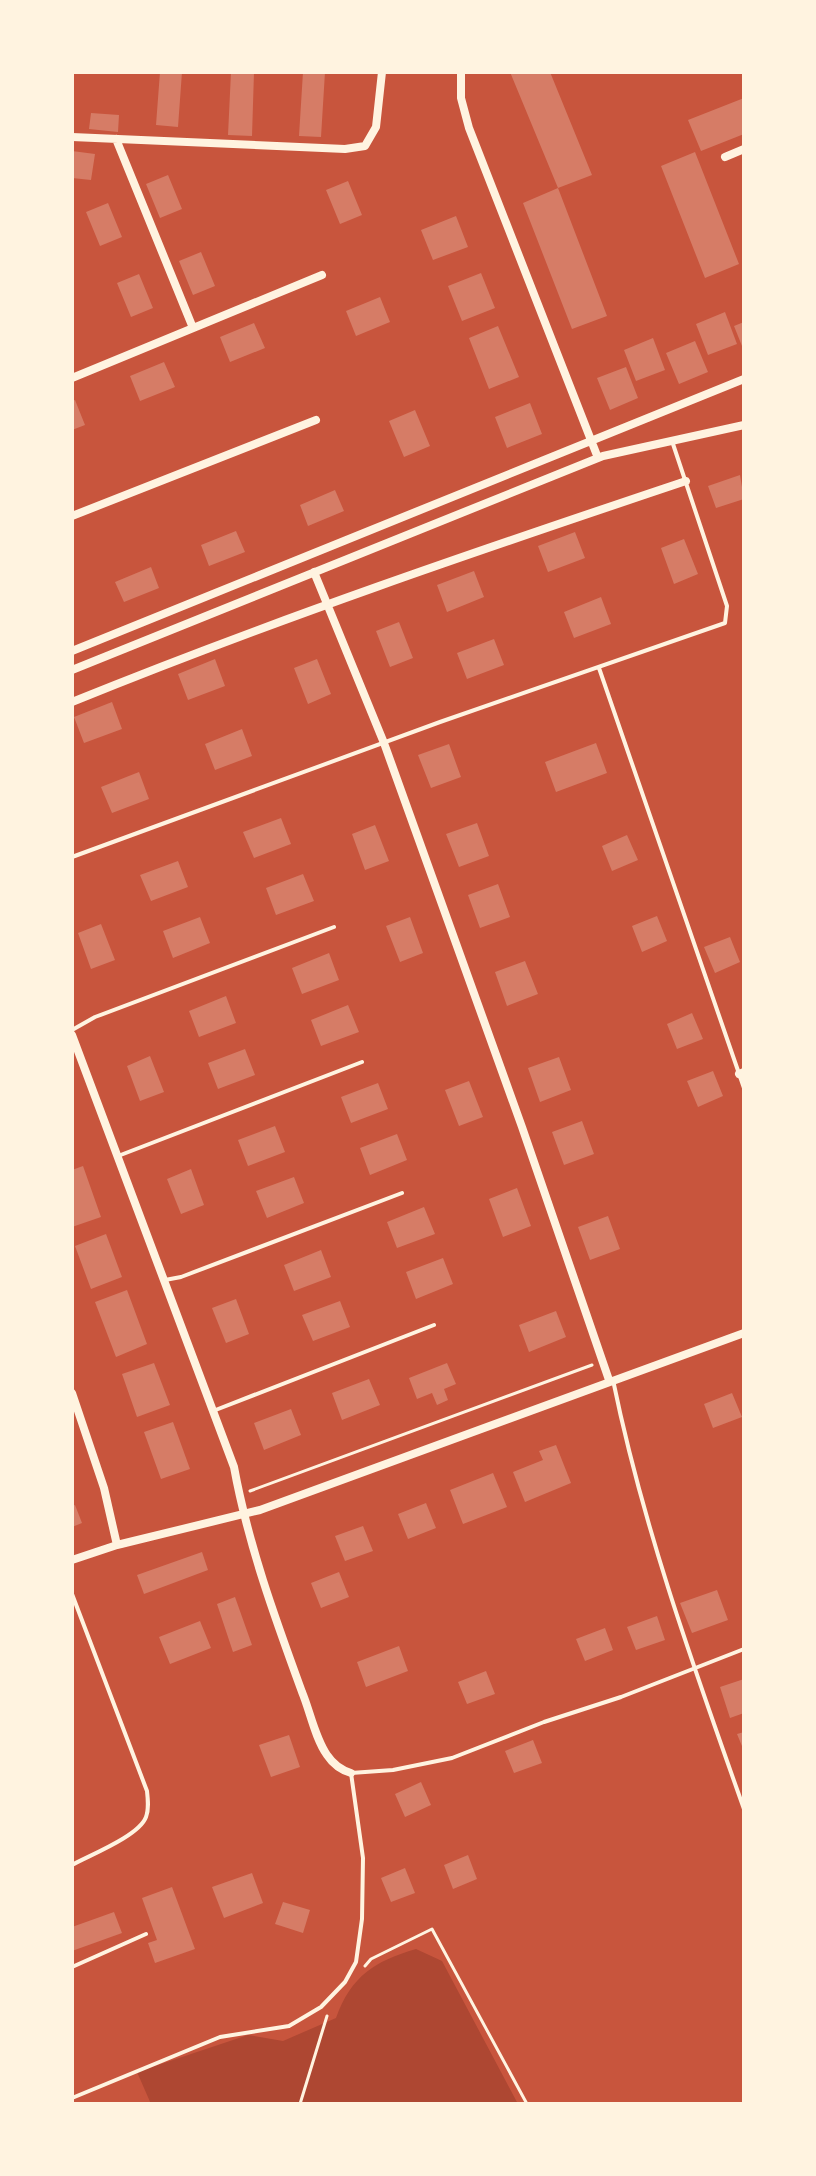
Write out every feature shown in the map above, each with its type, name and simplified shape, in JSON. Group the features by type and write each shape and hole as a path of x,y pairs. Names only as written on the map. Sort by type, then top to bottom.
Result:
{"street":[{"path":"72,137 345,149 365,146 376,127 382,72"},
{"path":"461,72 461,98 469,128 598,458"},
{"path":"116,139 193,328"},
{"path":"725,157 744,149"},
{"path":"72,378 322,275"},
{"path":"72,651 744,379"},
{"path":"72,516 316,420"},
{"path":"72,670 598,458 744,425"},
{"path":"72,702 215,644 412,573 686,481"},
{"path":"314,572 384,743 611,1380"},
{"path":"72,1033 234,1467 242,1514 279,1628 326,1754 341,1770 351,1773"},
{"path":"72,1560 117,1545 260,1510 744,1333"},
{"path":"72,1393 104,1488 117,1545"}],"lane":[{"path":"72,857 725,623 727,606 672,441"},
{"path":"599,668 742,1073 744,1088"},
{"path":"72,1033 95,1017 334,927"},
{"path":"118,1156 362,1062"},
{"path":"165,1280 181,1277 402,1193"},
{"path":"213,1411 434,1325"},
{"path":"611,1380 660,1565 744,1809"},
{"path":"72,1594 147,1791 148,1804 142,1824 134,1832 72,1865"},
{"path":"72,2098 220,2037 289,2026 321,2007 341,1987 356,1962 362,1919 363,1858 351,1773 393,1770 452,1758 744,1649"},
{"path":"72,1967 146,1934"}],"path":[{"path":"238,1494 262,1488 603,1360"},
{"path":"363,1968 371,1959 432,1929 527,2104"},
{"path":"300,2104 329,2011"}],"shaded area":[{"path":"416,1949 442,1961 518,2104 151,2104 137,2072 248,2035 283,2041 336,2018 349,1991 366,1972 388,1959"}],"building":[{"path":"160,72 182,72 178,127 156,125"},
{"path":"231,72 254,72 252,136 228,135"},
{"path":"303,72 325,72 321,137 299,136"},
{"path":"510,72 550,72 592,175 558,188"},
{"path":"744,98 744,134 701,151 688,120"},
{"path":"91,113 119,115 118,132 89,129"},
{"path":"72,151 95,154 91,180 72,178"},
{"path":"695,152 739,264 705,278 661,166"},
{"path":"168,175 182,209 160,218 146,184"},
{"path":"348,181 362,215 340,224 326,190"},
{"path":"558,188 607,316 572,329 523,203"},
{"path":"108,203 122,237 100,246 86,212"},
{"path":"456,216 468,247 433,260 421,230"},
{"path":"201,252 215,286 193,295 179,261"},
{"path":"481,273 495,308 462,321 448,286"},
{"path":"139,274 153,308 131,317 117,283"},
{"path":"380,297 390,322 356,336 346,311"},
{"path":"725,312 737,344 708,355 696,324"},
{"path":"744,322 744,351 734,326"},
{"path":"254,323 265,348 230,362 220,337"},
{"path":"498,326 519,377 489,389 469,338"},
{"path":"653,338 665,370 636,381 624,350"},
{"path":"695,341 708,372 679,384 666,353"},
{"path":"164,362 175,387 140,401 130,376"},
{"path":"626,367 638,398 610,410 597,378"},
{"path":"75,400 85,425 72,430 72,401"},
{"path":"530,403 542,434 507,448 495,417"},
{"path":"415,410 430,446 404,457 389,421"},
{"path":"740,475 744,499 716,508 708,486"},
{"path":"335,490 344,511 308,526 300,505"},
{"path":"236,531 245,552 209,566 201,545"},
{"path":"575,532 585,558 548,572 538,546"},
{"path":"684,539 698,574 674,584 661,548"},
{"path":"151,567 159,588 124,602 115,582"},
{"path":"474,571 484,597 447,612 437,585"},
{"path":"601,597 611,624 574,638 564,612"},
{"path":"399,622 413,658 390,667 376,631"},
{"path":"494,639 504,665 467,679 457,653"},
{"path":"215,659 225,686 188,700 178,674"},
{"path":"317,659 331,694 308,704 294,668"},
{"path":"112,702 122,729 84,743 74,717"},
{"path":"242,729 252,756 215,770 205,744"},
{"path":"596,743 607,773 556,792 545,762"},
{"path":"449,744 461,777 431,788 418,755"},
{"path":"139,772 149,799 112,813 101,787"},
{"path":"281,818 291,844 254,858 243,832"},
{"path":"477,823 489,856 459,867 446,834"},
{"path":"375,825 389,861 365,870 352,834"},
{"path":"627,835 638,860 612,871 602,846"},
{"path":"178,861 188,887 151,901 140,875"},
{"path":"303,874 314,901 276,915 266,888"},
{"path":"498,884 510,917 480,928 468,895"},
{"path":"657,916 667,941 642,952 632,926"},
{"path":"200,917 210,943 173,958 163,931"},
{"path":"410,917 423,953 400,962 386,926"},
{"path":"101,924 115,960 91,969 78,933"},
{"path":"730,937 740,962 715,973 704,947"},
{"path":"329,953 339,980 302,994 292,968"},
{"path":"525,961 538,994 507,1006 495,972"},
{"path":"226,996 236,1023 199,1037 189,1011"},
{"path":"348,1005 359,1032 321,1046 311,1020"},
{"path":"692,1013 703,1039 677,1049 667,1024"},
{"path":"245,1049 255,1075 218,1089 208,1063"},
{"path":"150,1056 164,1092 140,1101 127,1066"},
{"path":"559,1057 571,1090 540,1102 528,1068"},
{"path":"713,1071 723,1096 698,1107 687,1081"},
{"path":"469,1081 483,1117 459,1126 445,1090"},
{"path":"378,1083 388,1109 351,1123 341,1097"},
{"path":"582,1121 594,1154 564,1165 552,1132"},
{"path":"275,1126 285,1152 248,1166 238,1140"},
{"path":"397,1134 407,1160 370,1175 360,1148"},
{"path":"83,1166 101,1217 72,1227 72,1170"},
{"path":"191,1169 204,1205 181,1214 167,1179"},
{"path":"294,1177 304,1203 267,1218 256,1191"},
{"path":"517,1188 531,1226 503,1237 489,1199"},
{"path":"424,1207 435,1234 397,1248 387,1222"},
{"path":"608,1216 620,1249 590,1260 578,1227"},
{"path":"106,1234 122,1277 91,1289 75,1246"},
{"path":"321,1250 331,1277 294,1291 284,1265"},
{"path":"443,1258 453,1284 416,1299 406,1272"},
{"path":"127,1290 147,1344 116,1357 95,1302"},
{"path":"236,1299 249,1334 226,1343 212,1308"},
{"path":"340,1301 350,1327 313,1341 302,1315"},
{"path":"556,1311 566,1337 529,1352 519,1325"},
{"path":"154,1363 170,1405 137,1417 122,1374"},
{"path":"447,1363 456,1384 444,1389 448,1400 437,1405 432,1393 417,1399 409,1378"},
{"path":"369,1379 380,1405 342,1420 332,1393"},
{"path":"732,1393 742,1417 713,1428 704,1404"},
{"path":"291,1409 301,1435 264,1450 254,1423"},
{"path":"173,1422 190,1469 161,1479 144,1432"},
{"path":"556,1445 571,1483 525,1502 513,1472 543,1460 539,1451"},
{"path":"493,1473 507,1507 463,1524 450,1490"},
{"path":"426,1503 436,1528 408,1539 398,1514"},
{"path":"75,1505 82,1523 72,1527 72,1506"},
{"path":"363,1526 373,1551 345,1561 335,1536"},
{"path":"202,1552 208,1570 144,1594 137,1575"},
{"path":"339,1572 349,1597 321,1608 311,1583"},
{"path":"717,1590 728,1620 692,1633 680,1603"},
{"path":"235,1597 252,1645 233,1652 217,1604"},
{"path":"657,1616 665,1640 636,1650 627,1627"},
{"path":"200,1621 211,1648 170,1664 159,1637"},
{"path":"605,1628 613,1650 585,1661 576,1639"},
{"path":"399,1646 408,1671 366,1687 357,1662"},
{"path":"486,1671 495,1694 467,1704 458,1682"},
{"path":"744,1679 744,1713 730,1718 720,1687"},
{"path":"744,1732 744,1751 737,1734"},
{"path":"289,1735 300,1767 271,1777 259,1745"},
{"path":"533,1740 542,1763 514,1773 505,1751"},
{"path":"421,1782 431,1805 405,1817 395,1794"},
{"path":"468,1855 477,1879 453,1889 444,1865"},
{"path":"405,1868 415,1893 391,1902 381,1878"},
{"path":"252,1873 263,1903 224,1918 212,1887"},
{"path":"172,1887 195,1949 155,1963 148,1943 157,1940 142,1898"},
{"path":"283,1902 310,1910 303,1933 275,1924"},
{"path":"114,1912 122,1933 72,1951 72,1927"}]}
